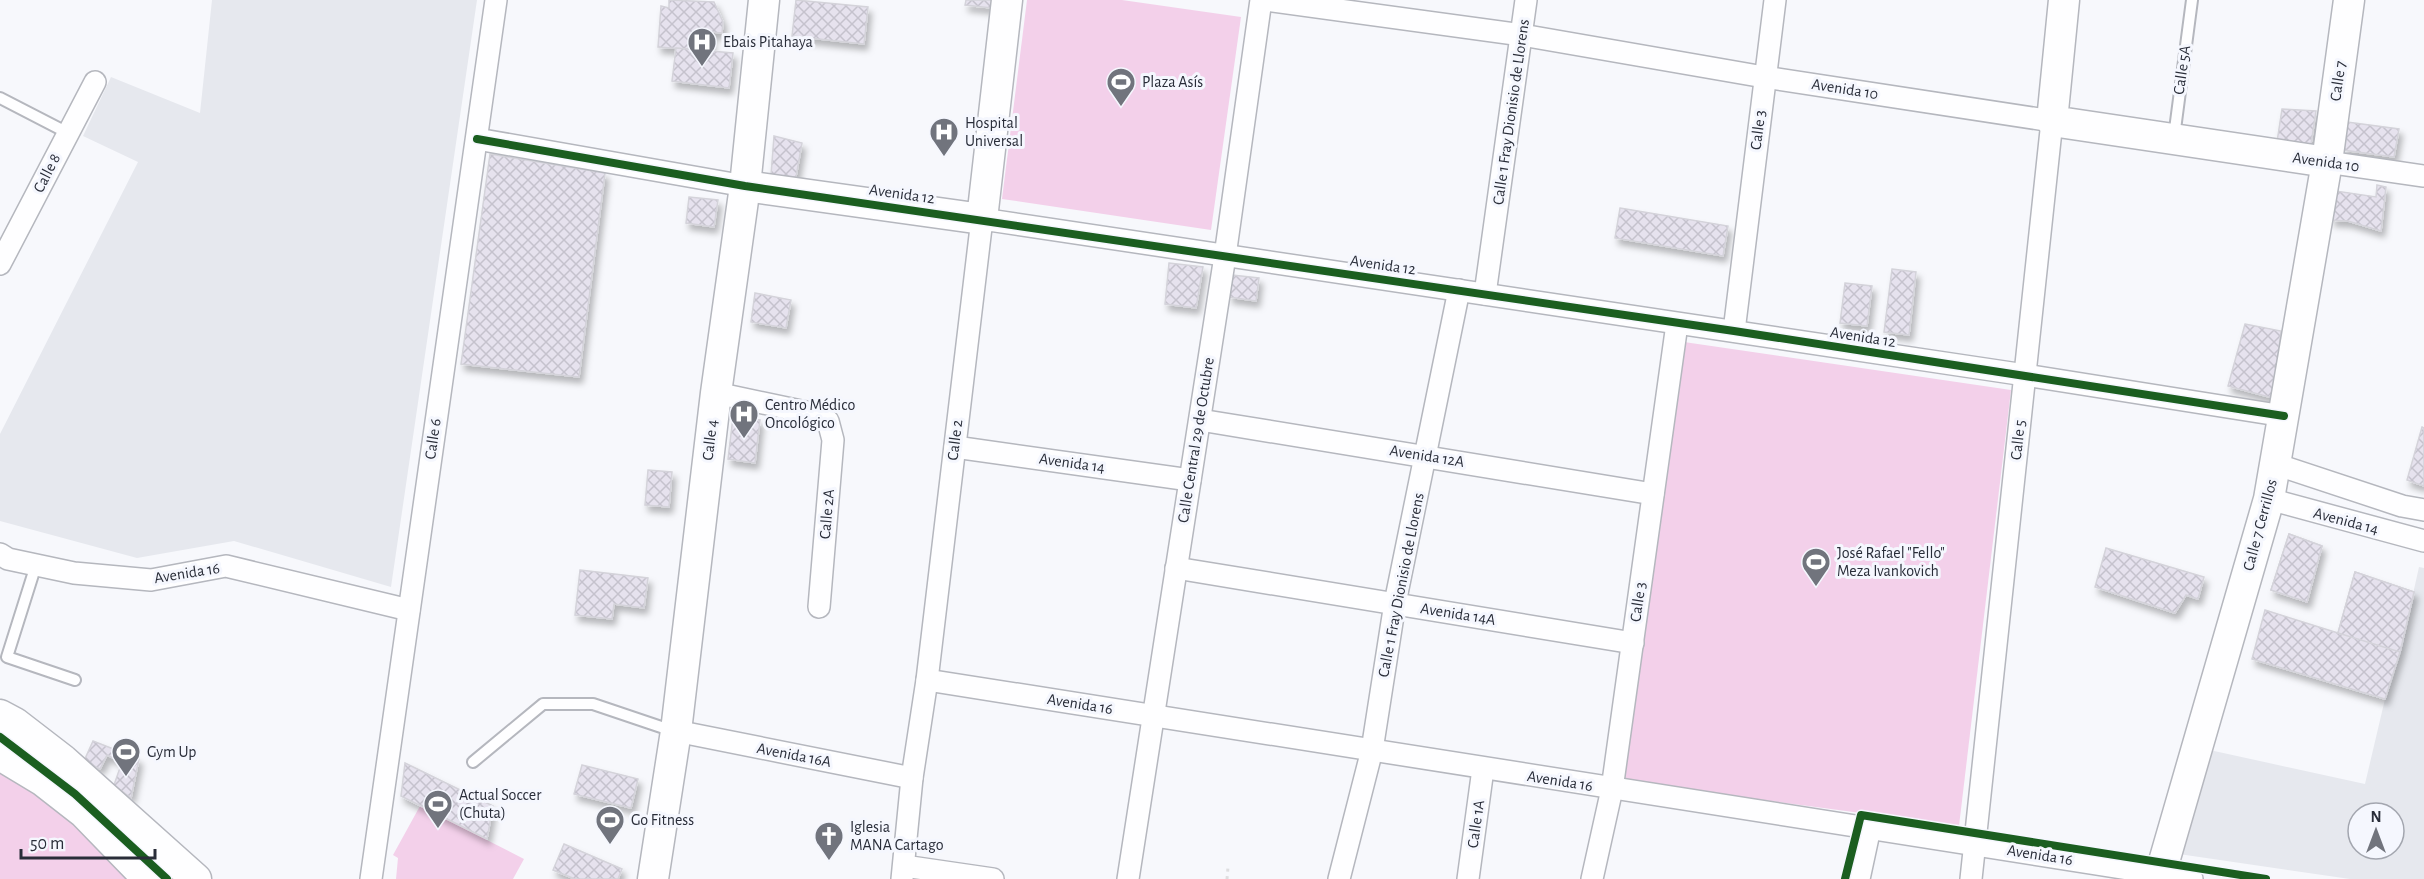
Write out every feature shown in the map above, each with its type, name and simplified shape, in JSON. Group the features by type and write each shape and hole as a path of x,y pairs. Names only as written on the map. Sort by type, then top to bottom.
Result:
{"street":[{"name":"Calle 6","path":"371,879 496,0"},
{"name":"Calle 4","path":"653,879 676,731 716,393 745,186 764,0"},
{"name":"Calle 2","path":"903,873 912,778 927,680 1007,0"},
{"name":"Calle Central 29 de Octubre","path":"1128,879 1225,256 1261,0"},
{"name":"Avenida 10","path":"1266,0 1521,35 1764,77 2424,176"},
{"name":"Calle 1 Fray Dionisio de Llorens","path":"1485,294 1526,0"},
{"name":"Calle 3","path":"1734,331 1775,0"},
{"name":"Calle 5","path":"1971,879 2064,0"},
{"name":"Calle 7","path":"2327,162 2349,0"},
{"name":"Calle 8","path":"0,264 95,82"},
{"name":"Avenida 12","path":"477,139 745,186 1734,331 2284,416"},
{"name":"Calle 7 Cerrillos","path":"2159,876 2269,499 2327,162"},
{"name":"Calle 1 Fray Dionisio de Llorens","path":"1339,879 1372,750 1395,603 1459,290"},
{"name":"Calle 3","path":"1592,879 1612,789 1677,324"},
{"name":"Calle 2A","path":"716,393 820,415 828,421 833,440 819,607"},
{"name":"Avenida 12A","path":"1200,420 1653,494"},
{"name":"Avenida 14","path":"955,447 1190,480"},
{"name":"Avenida 14","path":"2275,464 2402,506 2424,510"},
{"name":"Avenida 14","path":"2269,499 2424,541"},
{"name":"Avenida 16","path":"0,554 8,559 75,573 151,580 226,566 408,610"},
{"name":"Avenida 14A","path":"1176,568 1633,643"},
{"name":"Avenida 16","path":"927,680 1870,828 2159,876 2193,879"},
{"path":"0,715 15,723 63,760 196,879"},
{"name":"Avenida 16A","path":"676,731 912,778"},
{"path":"0,754 43,781 84,813 148,879"},
{"name":"Calle 1A","path":"1468,879 1484,769"},
{"path":"1859,879 1870,828"},
{"path":"903,873 993,879"}],"lane":[{"name":"Calle 5A","path":"2173,139 2192,0"},
{"path":"0,98 68,133"},
{"path":"36,565 8,657 75,680"},
{"path":"473,762 543,704 592,704 676,731"}],"path":[{"path":"1227,879 1228,867"}],"shaded area":[{"path":"212,0 477,0 391,587 234,541 137,558 0,521 0,434 138,162 83,136 111,77 200,113"},
{"name":"Plaza Asís","path":"1027,0 1122,0 1241,17 1211,230 1002,199"},
{"path":"1684,342 2011,390 1959,826 1621,781"},
{"path":"2419,567 2424,568 2424,879 2350,879 2172,853 2205,749 2365,784 2385,699 2400,652"},
{"path":"0,771 53,807 135,879 0,879"},
{"name":"Actual Soccer (Chuta)","path":"420,806 524,859 513,879 396,879 398,858 393,855"}],"building":[{"path":"669,0 714,2 723,22 722,33 712,32 711,51 658,47 661,6 669,8"},
{"path":"796,0 868,7 864,44 792,36"},
{"path":"966,0 993,0 992,8 965,5"},
{"name":"Ebais Pitahaya","path":"676,48 733,53 729,88 672,81"},
{"path":"2282,109 2316,111 2311,144 2277,142"},
{"path":"2347,122 2399,129 2394,157 2343,150"},
{"path":"774,136 802,143 796,177 771,175"},
{"path":"490,154 605,173 579,377 461,364"},
{"path":"2377,185 2386,187 2381,231 2348,221 2331,220 2336,191 2376,197"},
{"path":"689,197 718,200 714,227 686,223"},
{"path":"1620,208 1728,226 1723,256 1615,238"},
{"path":"1169,263 1203,267 1196,308 1165,304"},
{"path":"1892,269 1916,272 1909,335 1884,332"},
{"path":"1232,275 1259,278 1256,301 1229,297"},
{"path":"1845,283 1872,286 1867,326 1840,323"},
{"path":"755,293 791,300 786,328 751,322"},
{"path":"2245,324 2281,331 2273,398 2228,386"},
{"name":"Centro Médico Oncológico","path":"733,417 760,420 755,463 728,459"},
{"path":"2422,427 2424,428 2424,486 2407,480"},
{"path":"648,470 672,472 669,507 645,505"},
{"path":"2289,534 2322,546 2307,602 2271,590"},
{"path":"2289,534 2322,546 2307,602 2271,590"},
{"path":"2106,548 2204,577 2198,599 2186,595 2175,613 2095,587"},
{"path":"580,570 648,578 644,608 614,604 612,619 575,615"},
{"path":"2355,572 2414,592 2400,652 2385,699 2252,659 2265,610 2338,633"},
{"path":"2355,572 2414,592 2400,652 2338,633"},
{"name":"Gym Up","path":"93,741 139,759 131,798 114,785 122,762 107,755 100,769 84,761"},
{"path":"405,763 493,806 487,839 401,796"},
{"path":"582,765 638,779 631,808 574,794"},
{"path":"564,844 622,869 618,879 575,879 553,870"}],"cycle path":[{"path":"477,139 745,186 1734,331 2284,416"},
{"path":"0,737 75,794 167,879"},
{"path":"1845,879 1861,815 2266,879"}],"place":[{"name":"Ebais Pitahaya","path":"702,68"},
{"name":"Plaza Asís","path":"1121,108"},
{"name":"Hospital Universal","path":"944,158"},
{"name":"Centro Médico Oncológico","path":"744,440"},
{"name":"José Rafael \"Fello\" Meza Ivankovich","path":"1816,588"},
{"name":"Gym Up","path":"126,778"},
{"name":"Actual Soccer (Chuta)","path":"438,830"},
{"name":"Go Fitness","path":"610,846"},
{"name":"Iglesia MANA Cartago","path":"829,862"}]}
